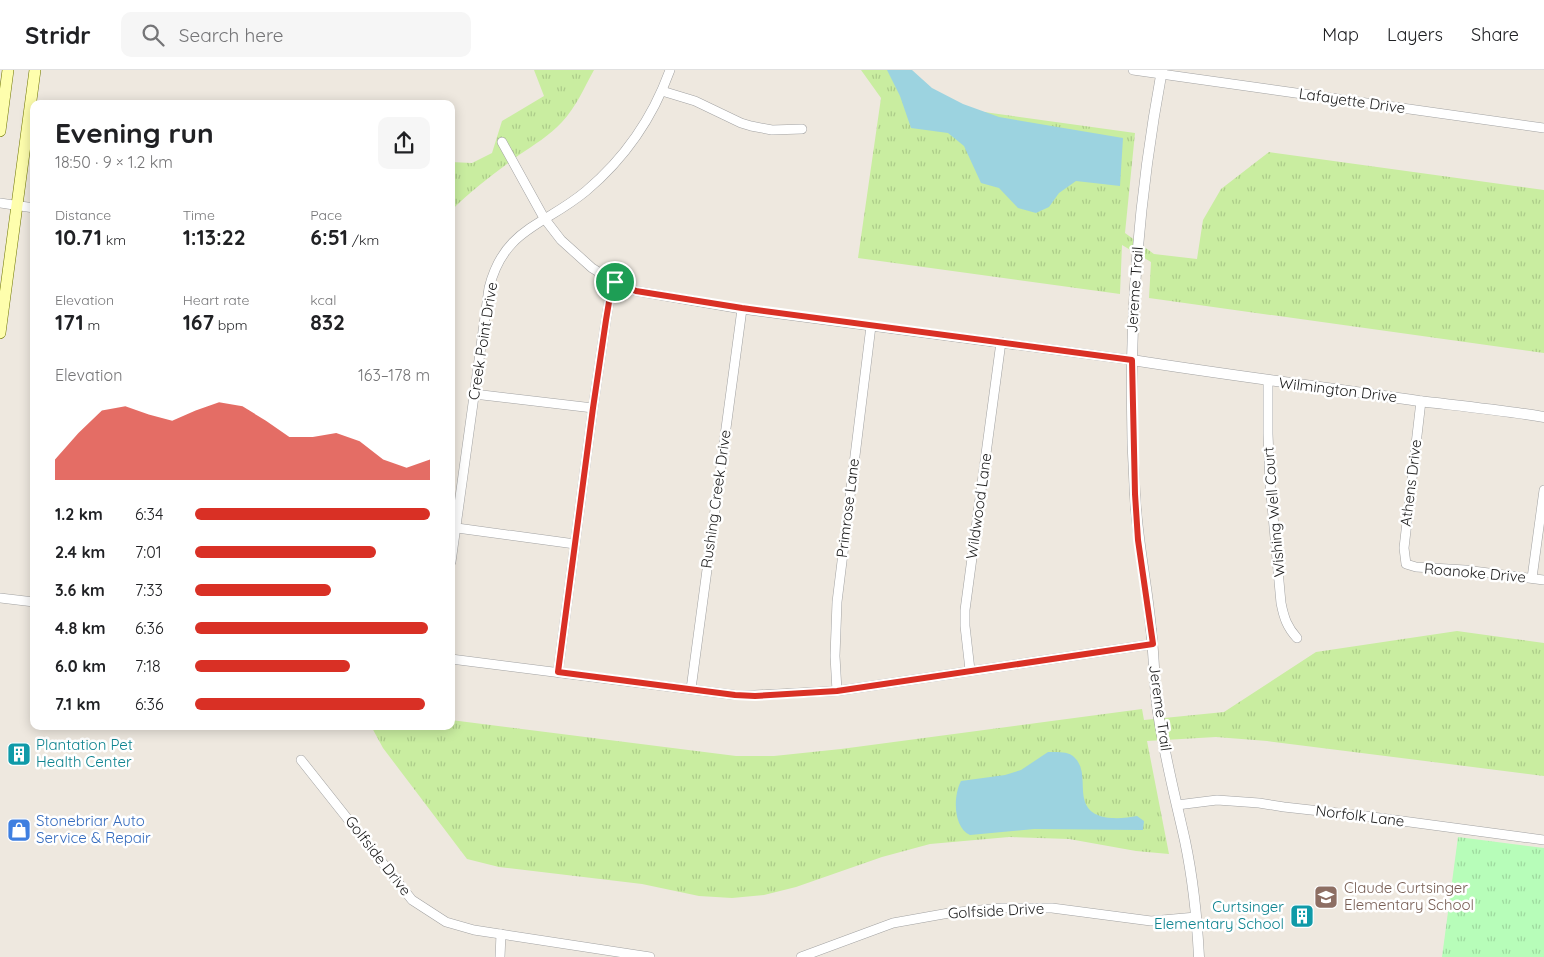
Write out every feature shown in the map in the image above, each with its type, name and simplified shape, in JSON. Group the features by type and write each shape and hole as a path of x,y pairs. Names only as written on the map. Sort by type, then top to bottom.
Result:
{"main road":[{"path":"0,131 8,70"},
{"path":"31,100 35,70"},
{"path":"0,333 30,108"}],"street":[{"name":"Creek Point Drive","path":"455,535 489,288 501,257 514,241 544,218 573,202 616,163 647,120 662,91 670,70"},
{"name":"Lafayette Drive","path":"1133,70 1161,72 1544,128"},
{"name":"Jereme Trail","path":"1161,72 1152,129 1134,292 1132,360 1135,503 1138,540 1153,644 1160,724 1188,859 1196,917 1198,957"},
{"path":"662,91 695,101 751,126 772,130 802,129"},
{"path":"502,142 544,218 561,240 581,259 615,282 636,291 871,326 1132,360"},
{"path":"0,203 30,207"},
{"path":"558,672 593,408 610,296 615,282"},
{"name":"Rushing Creek Drive","path":"690,689 742,308"},
{"name":"Primrose Lane","path":"837,691 834,656 837,602 871,326"},
{"name":"Wildwood Lane","path":"970,670 965,610 1001,342"},
{"name":"Wilmington Drive","path":"1132,360 1268,381 1487,408 1544,417"},
{"name":"Wishing Well Court","path":"1268,381 1270,483 1281,603 1284,618 1289,629 1298,638"},
{"path":"474,394 593,408"},
{"name":"Athens Drive","path":"1406,564 1404,548 1421,401"},
{"path":"1532,578 1544,490"},
{"path":"456,528 575,544"},
{"name":"Roanoke Drive","path":"1406,564 1416,567 1465,570 1544,580"},
{"path":"0,598 30,602"},
{"path":"455,659 755,696 837,691 1153,644"},
{"name":"Golfside Drive","path":"301,760 412,900 446,922 474,930 650,957"},
{"name":"Norfolk Lane","path":"1177,805 1217,800 1238,801 1544,840"},
{"name":"Golfside Drive","path":"801,957 893,923 949,913 1002,908 1052,908 1151,921 1196,917"},
{"path":"500,957 501,934"}],"green space":[{"path":"534,70 594,70 576,104 557,127 542,140 484,181 455,207 455,162 472,163 492,153 502,121 544,96"},
{"path":"861,70 911,70 928,95 970,110 1135,133 1125,233 1154,254 1197,259 1203,220 1221,189 1269,152 1544,190 1544,353 1149,298 1151,262 1122,245 1120,294 858,258 881,98"},
{"path":"1457,631 1544,643 1544,776 1267,741 1216,737 1147,741 1169,854 1136,851 1069,839 1009,837 930,844 882,857 796,887 764,895 732,898 699,896 642,884 499,867 467,859 383,748 373,730 455,730 455,721 736,756 774,756 841,749 1142,709 1144,720 1224,712 1316,652"},
{"path":"1458,837 1544,848 1544,957 1442,957"}],"water":[{"path":"887,70 912,70 932,88 963,104 999,117 1123,138 1120,186 1076,181 1059,193 1049,207 1036,213 1018,208 999,188 981,183 964,146 948,133 911,128 900,96"},
{"path":"1048,752 1069,754 1078,762 1082,773 1085,802 1094,813 1108,818 1137,816 1144,821 1143,830 1034,829 970,835 964,831 956,811 958,787 961,781 1005,775 1021,770"}],"place":[{"name":"Plantation Pet Health Center","path":"19,754"},
{"name":"Stonebriar Auto Service & Repair","path":"19,830"},
{"name":"Claude Curtsinger Elementary School","path":"1326,897"},
{"name":"Curtsinger Elementary School","path":"1302,916"}],"route":[{"path":"615,282 636,291 742,308 1132,360 1138,540 1153,644 837,691 755,696 558,672 593,408 610,296 615,282"}]}
